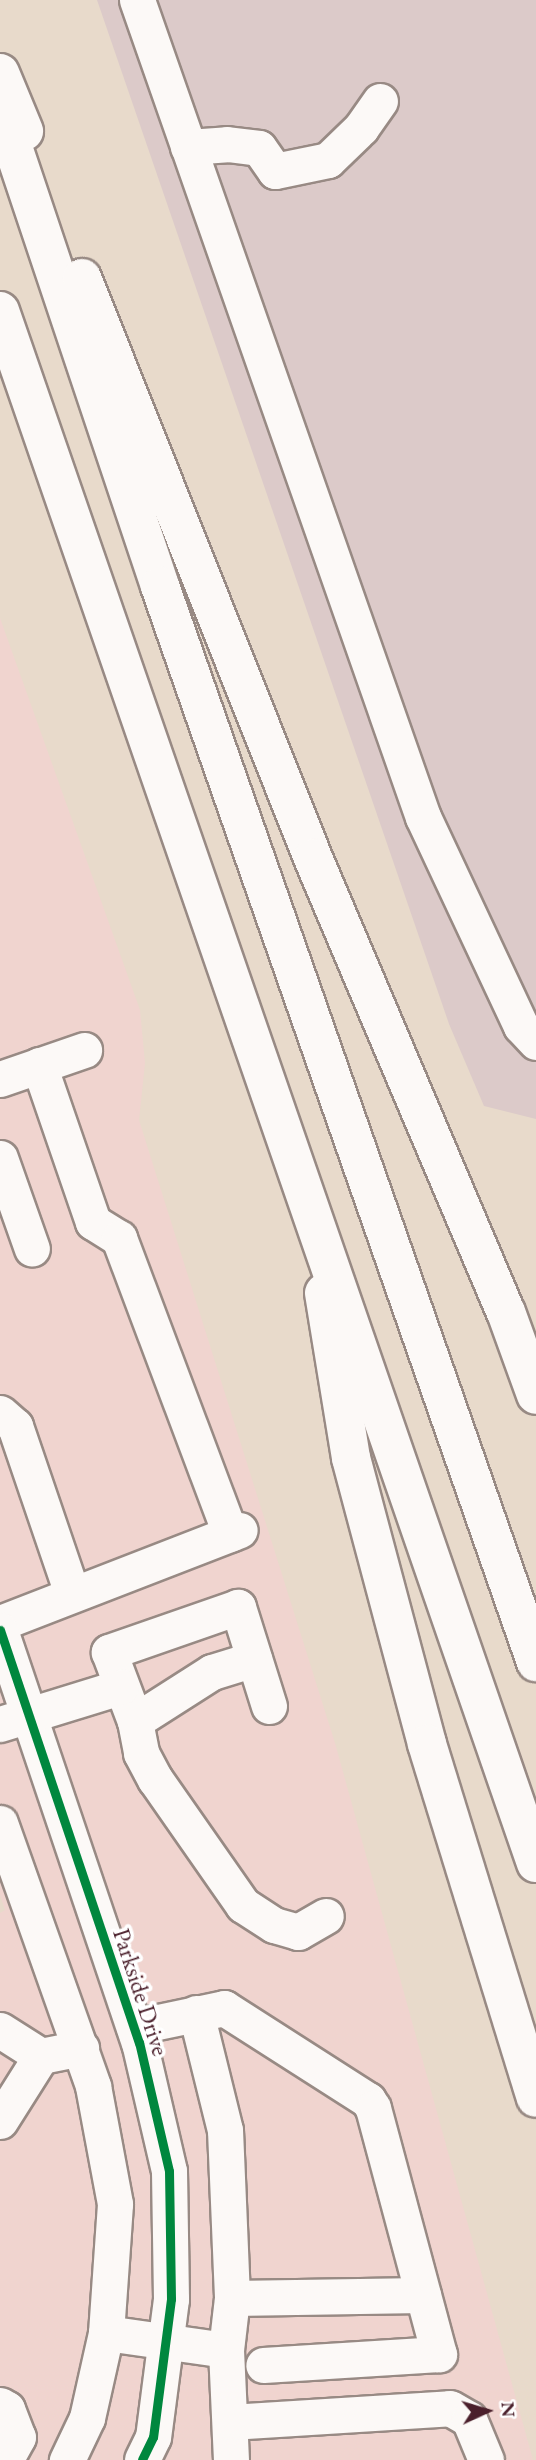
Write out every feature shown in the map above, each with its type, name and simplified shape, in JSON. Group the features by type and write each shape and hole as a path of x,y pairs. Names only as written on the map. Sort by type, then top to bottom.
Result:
{"highway":[{"path":"0,73 313,858 536,1386"},
{"path":"0,108 160,586 536,1662"},
{"path":"0,311 536,1863"},
{"path":"312,1208 334,1372 351,1458 427,1744 536,2098"},
{"path":"506,1312 536,1395"}],"street":[{"path":"137,0 423,817 521,1026 536,1042"},
{"path":"188,147 227,144 259,148 275,171 328,160 361,128 380,101"},
{"path":"0,1079 84,1050"},
{"path":"0,1623 235,1532 119,1238 93,1222 39,1065"},
{"path":"0,1158 32,1249"},
{"path":"0,1413 15,1426 72,1593"},
{"path":"269,1706 238,1606 109,1652 135,1721 142,1754 155,1779 243,1905 274,1925 298,1932 326,1916"},
{"name":"Parkside Drive","path":"0,1630 14,1719 134,2027 169,2171 171,2299 153,2437 142,2460"},
{"path":"135,1721 212,1672 254,1659"},
{"path":"14,1719 120,1687"},
{"path":"0,1823 93,2086 116,2204 106,2333 87,2418 67,2460"},
{"path":"134,2027 224,2008 368,2100 439,2354 263,2365"},
{"path":"196,2013 225,2130 232,2298 226,2350 228,2446 450,2408 469,2419 486,2460"},
{"path":"0,2030 41,2056 81,2048"},
{"path":"0,2122 41,2056"},
{"path":"232,2298 423,2295"},
{"path":"106,2333 226,2350"},
{"path":"0,2405 7,2409 18,2437 5,2460"}],"shaded area":[{"path":"97,0 536,0 536,1119 484,1106 449,1024"},
{"path":"0,618 140,1010 145,1063 139,1120 335,1743 533,2460 0,2460 0,1913 5,1910 0,1895"}],"cycle path":[{"path":"0,1630 139,2042 169,2171 171,2299 153,2437 142,2460"}]}
